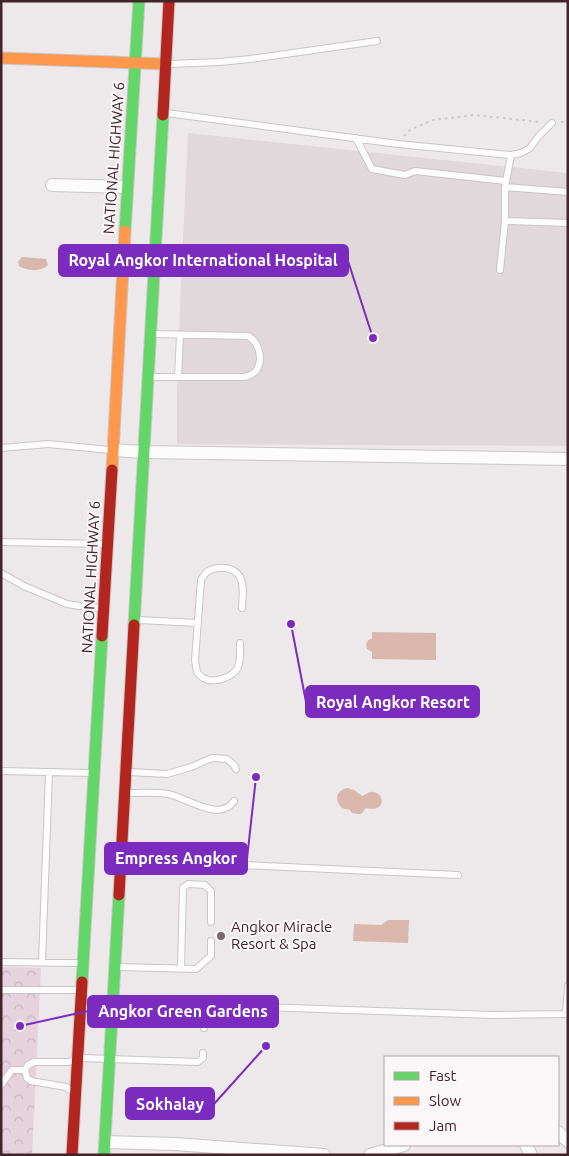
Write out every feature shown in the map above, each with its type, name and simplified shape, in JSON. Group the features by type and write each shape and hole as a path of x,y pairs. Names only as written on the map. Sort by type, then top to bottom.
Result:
{"main road":[{"name":"NATIONAL HIGHWAY 6","path":"72,1155 139,1"},
{"path":"105,1148 169,1"},
{"path":"1,58 166,64"}],"street":[{"path":"52,185 127,188"},
{"path":"114,450 568,460"},
{"path":"105,1148 175,1144 324,1155"},
{"path":"370,1155 401,1146"}],"lane":[{"path":"166,64 250,59 377,40"},
{"path":"163,112 398,144 511,155 521,153 530,148 552,123"},
{"path":"356,138 372,169 405,175 415,171 568,192"},
{"path":"500,270 505,221 506,184 511,155"},
{"path":"505,221 568,223"},
{"path":"148,378 245,378 257,370 260,356 256,344 248,336 150,334"},
{"path":"178,378 180,335"},
{"path":"1,448 48,444 114,450"},
{"path":"1,542 108,544"},
{"path":"240,643 237,669 230,676 215,680 204,678 197,672 195,660 201,580 207,571 230,568 240,575 243,584 242,608"},
{"path":"1,573 24,586 67,604 104,608"},
{"path":"134,620 198,623"},
{"path":"126,772 167,774 212,758 227,759 236,769"},
{"path":"1,771 95,774"},
{"path":"42,962 49,772"},
{"path":"125,793 168,794 183,798 207,809 222,810 234,802"},
{"path":"121,866 221,864 458,875"},
{"path":"181,968 183,888 188,884 205,885 211,891 211,922"},
{"path":"115,967 196,969 211,956 211,941"},
{"path":"1,962 84,963"},
{"path":"156,1012 163,1007 174,1004 493,1015 567,1014 568,986"},
{"path":"1,990 82,990"},
{"path":"81,1009 156,1012 166,1016 199,1018 204,1022 204,1028"},
{"path":"24,1070 34,1062 69,1062 78,1058 198,1062 203,1058 203,1053"},
{"path":"1,1085 12,1070 24,1070"},
{"path":"24,1070 27,1078 31,1081 66,1087 76,1093"}],"path":[{"path":"398,144 410,130 433,120 474,115 552,123 568,122"}],"shaded area":[{"path":"188,133 568,173 568,446 177,444 177,392"},
{"path":"22,257 46,259 48,265 38,270 26,269 19,266 18,262"},
{"path":"372,632 436,633 436,660 372,659 372,652 367,649 366,645 368,640 372,639"},
{"path":"347,788 354,790 362,796 370,792 377,793 382,802 377,808 366,808 361,814 352,813 350,810 342,808 337,799 340,791"},
{"path":"388,920 409,920 408,943 353,941 354,924 381,925"}],"green space":[{"path":"1,967 41,968 32,1155 1,1155"}],"traffic: fast":[{"path":"125,231 139,1"},
{"path":"134,625 163,115"},
{"path":"82,982 102,636"},
{"path":"104,1155 119,895"}],"traffic: slow":[{"path":"1,58 166,64"},
{"path":"112,470 125,231"}],"traffic: jam":[{"path":"163,115 169,1"},
{"path":"102,636 112,470"},
{"path":"119,895 134,625"},
{"path":"72,1155 82,982"}],"place":[{"name":"Royal Angkor International Hospital","path":"373,338"},
{"name":"Royal Angkor Resort","path":"291,624"},
{"name":"Empress Angkor","path":"256,777"},
{"name":"Angkor Miracle Resort & Spa","path":"221,936"},
{"name":"Angkor Green Gardens","path":"20,1026"},
{"name":"Sokhalay","path":"266,1046"}]}
